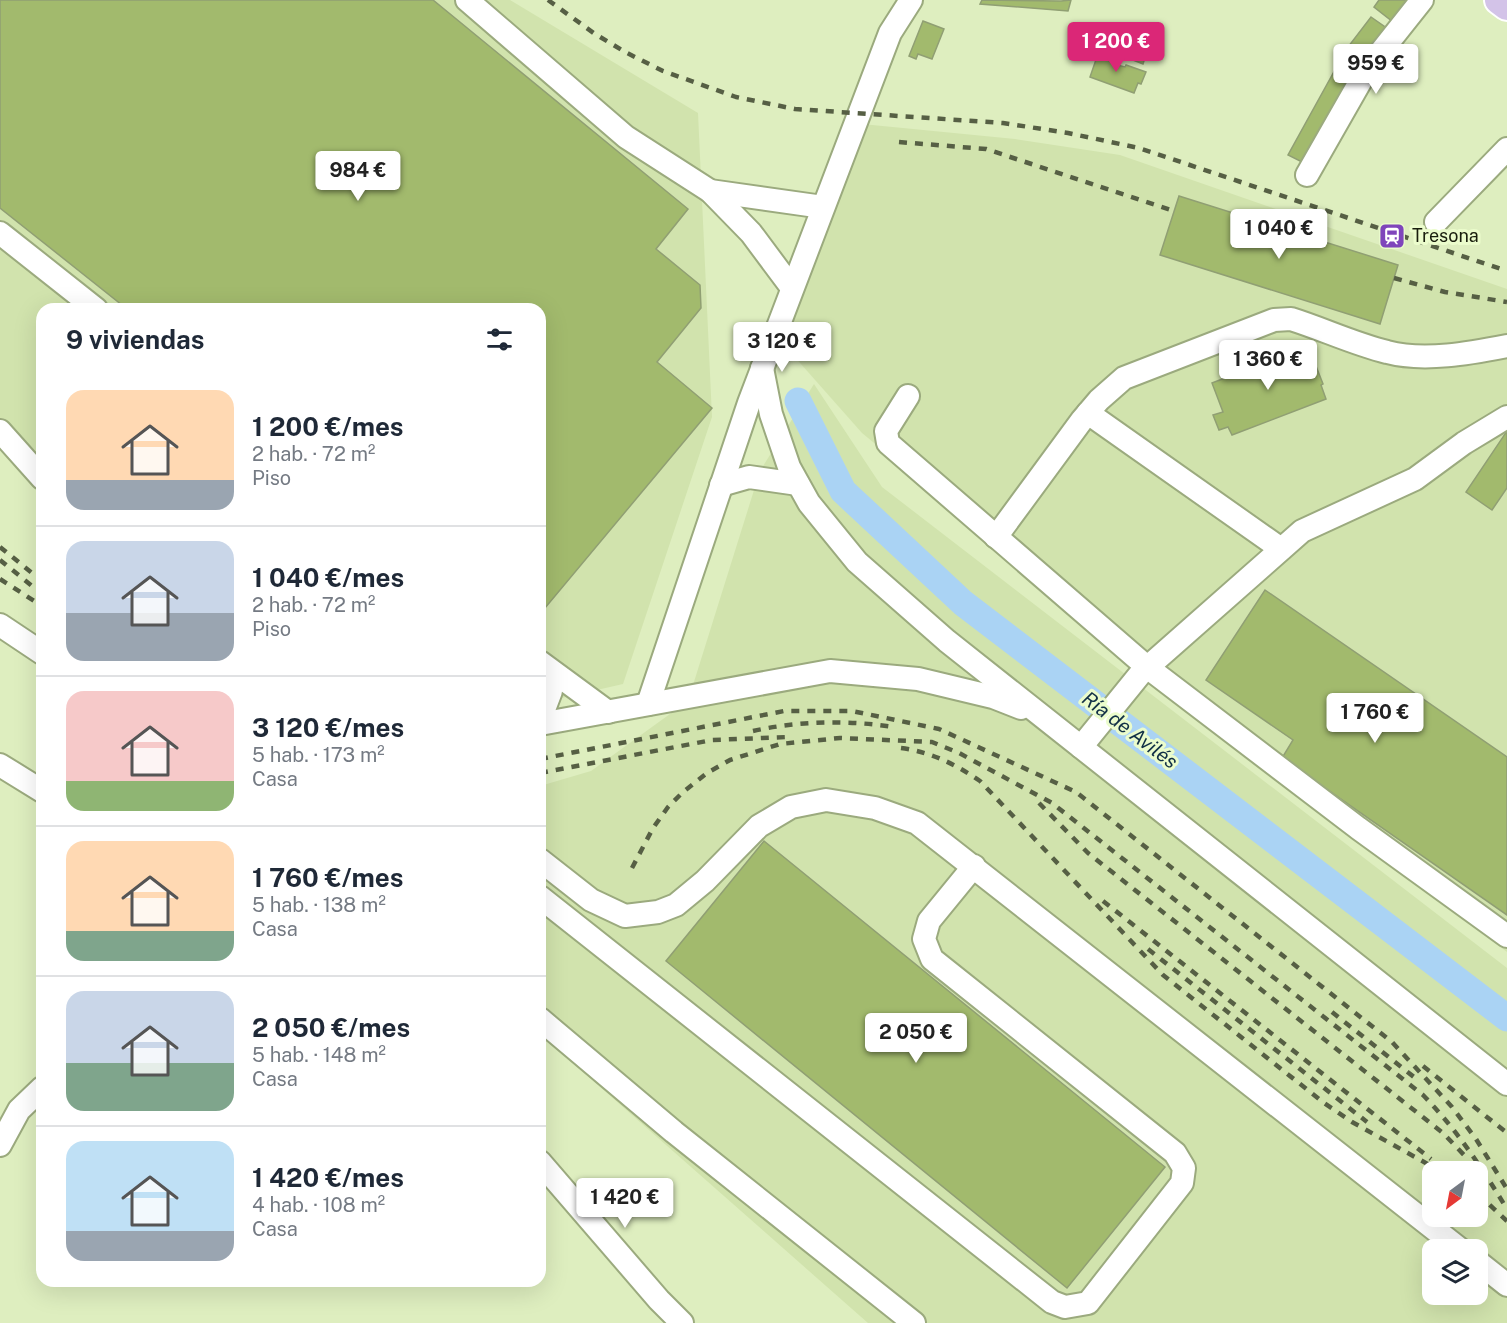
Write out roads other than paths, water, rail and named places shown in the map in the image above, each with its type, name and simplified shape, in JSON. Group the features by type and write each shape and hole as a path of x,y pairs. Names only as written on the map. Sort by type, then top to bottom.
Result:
{"main road":[{"path":"1499,0 1507,6"}],"street":[{"path":"467,0 626,136 710,191 751,233 792,288"},
{"path":"890,33 894,0"},
{"path":"648,704 762,368 890,33 911,0"},
{"path":"1307,175 1368,68 1422,0"},
{"path":"1436,222 1507,149"},
{"path":"710,191 823,207"},
{"path":"0,232 89,303"},
{"path":"996,537 1088,413 1124,378 1274,320 1291,318 1389,353 1433,356 1507,346"},
{"path":"762,368 771,414 789,467 809,503 857,562 947,641 1507,1084"},
{"path":"908,396 886,431 888,443 1144,670 1507,936"},
{"path":"1088,413 1281,549"},
{"path":"1081,747 1144,670 1302,531 1415,479 1464,443 1507,417"},
{"path":"0,431 36,471"},
{"path":"721,485 749,477 798,484"},
{"path":"0,625 36,649"},
{"path":"546,668 608,712"},
{"path":"546,721 830,671 918,679 993,697 1043,717"},
{"path":"546,677 552,690 546,706"},
{"path":"0,765 36,787"},
{"path":"546,865 591,900 625,916 658,912 676,905 705,881 759,826 791,807 826,800 875,808 917,823 1447,1239"},
{"path":"546,902 1052,1302 1065,1307 1088,1303 1182,1184 1184,1168 1175,1153 932,959 924,939 929,921 974,866"},
{"path":"546,1024 674,1132 914,1323"},
{"path":"0,1145 19,1110 36,1094"},
{"path":"546,1169 659,1300 682,1323"},
{"path":"1488,1270 1507,1285"}],"waterway":[{"name":"Ría de Avilés","path":"798,401 843,491 963,603 1507,1018"}],"railway":[{"path":"548,0 595,34 627,53 663,71 736,97 795,109 1003,123 1068,133 1139,148 1507,271"},
{"path":"899,142 986,149 1174,211"},
{"path":"1394,278 1445,292 1507,302"},
{"path":"0,547 36,576"},
{"path":"0,560 36,589"},
{"path":"0,579 36,602"},
{"path":"546,758 784,711 852,711 939,729 1076,792 1392,1042 1452,1107 1476,1139 1507,1189"},
{"path":"753,731 787,725 823,723 859,723 894,727"},
{"path":"546,772 712,740 788,737"},
{"path":"632,868 653,828 668,807 707,773 730,760 780,744 840,738 932,742 959,753 1052,803 1423,1095 1468,1150 1507,1209"},
{"path":"901,748 922,752 942,760 980,781 1163,975 1324,1103 1352,1122 1422,1161"},
{"path":"1039,803 1088,853 1443,1133 1465,1156"},
{"path":"1103,901 1431,1159"},
{"path":"1148,949 1367,1122"},
{"path":"1332,1012 1419,1081"},
{"path":"1423,1066 1507,1133"},
{"path":"1488,1203 1507,1221"}],"place":[{"name":"Tresona","path":"1392,236"}]}
